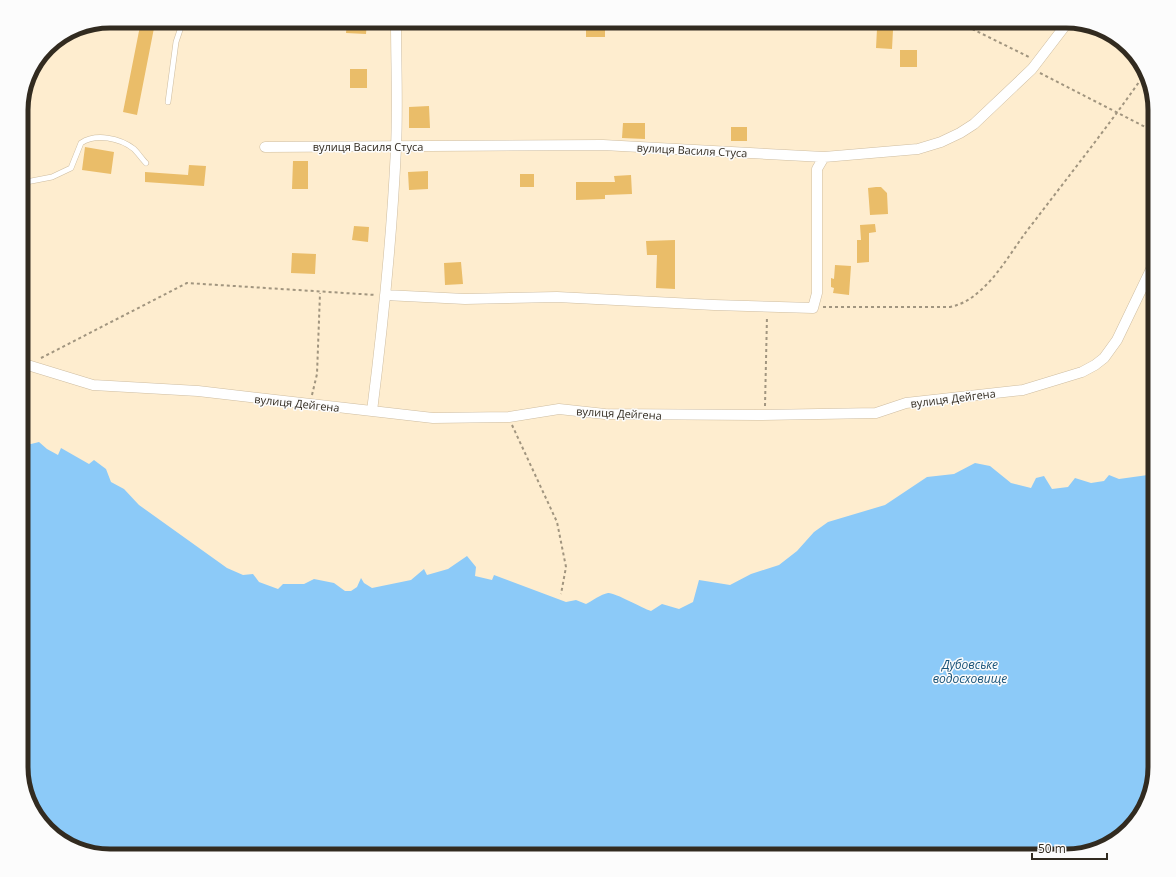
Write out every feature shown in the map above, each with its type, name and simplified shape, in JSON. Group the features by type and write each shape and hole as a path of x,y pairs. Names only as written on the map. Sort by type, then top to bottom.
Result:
{"street":[{"path":"372,411 385,295 396,146 396,28"},
{"name":"вулиця Василя Стуса","path":"265,147 494,144 603,145 824,156 918,149 941,142 974,124 1034,65 1063,28"},
{"path":"385,295 465,299 557,297 813,308 816,293 817,169 824,156"},
{"name":"вулиця Дейгена","path":"28,364 93,385 198,392 433,418 509,417 559,409 605,414 876,414 906,403 1023,390 1082,372 1096,365 1112,348 1148,275"}],"lane":[{"path":"168,102 176,42 181,28"},
{"path":"28,182 52,178 71,168 81,143 92,137 128,145 135,150 146,163"}],"path":[{"path":"968,28 1148,128"},
{"path":"813,308 950,307 965,303 982,289 1003,265 1031,225 1118,112 1142,78"},
{"path":"28,362 187,283 320,293 385,295"},
{"path":"308,404 317,374 320,293"},
{"path":"764,415 767,306"},
{"path":"509,417 557,522 566,567 561,594"}],"water":[{"name":"Дубовське водосховище","path":"39,442 47,449 58,455 61,448 89,464 94,460 106,469 111,482 124,489 139,505 227,568 243,575 253,574 259,582 278,589 283,584 304,584 314,579 334,583 345,591 351,591 357,587 361,578 364,583 372,588 411,580 424,569 427,575 448,569 467,556 476,567 475,576 492,580 494,575 566,602 576,600 586,604 602,595 611,593 651,611 662,604 679,609 693,602 699,580 730,585 751,574 779,565 797,551 814,532 828,522 885,505 927,477 954,474 975,463 990,466 1011,483 1031,488 1036,478 1044,476 1052,489 1068,487 1075,478 1091,483 1104,481 1109,475 1119,479 1148,475 1148,767 1144,793 1140,803 1131,817 1112,835 1092,845 1066,849 110,849 84,845 60,832 48,821 34,798 28,772 28,444"}],"building":[{"path":"140,28 154,28 137,115 123,112"},
{"path":"346,28 366,28 366,34 346,33"},
{"path":"586,28 605,28 605,37 586,37"},
{"path":"877,29 893,30 892,49 876,48"},
{"path":"900,50 917,50 917,67 900,67"},
{"path":"350,69 367,69 367,88 350,88"},
{"path":"429,106 430,128 409,128 409,107"},
{"path":"623,123 645,123 645,139 622,138"},
{"path":"731,127 747,127 747,141 731,141"},
{"path":"85,147 114,152 111,174 82,170"},
{"path":"293,161 308,161 308,189 292,189"},
{"path":"189,165 206,166 204,186 145,182 145,172 188,175"},
{"path":"428,171 428,189 409,190 408,172"},
{"path":"520,174 534,174 534,187 520,187"},
{"path":"631,175 632,194 605,195 605,199 576,200 576,182 615,182 614,176"},
{"path":"881,187 887,193 888,214 870,215 868,188"},
{"path":"875,224 876,232 869,233 869,262 857,263 857,240 861,240 860,225"},
{"path":"354,226 369,227 368,242 352,240"},
{"path":"675,240 675,289 656,288 657,255 647,255 646,241"},
{"path":"292,253 316,254 315,274 291,273"},
{"path":"461,262 463,284 445,285 444,263"},
{"path":"835,265 851,266 849,295 833,293 834,288 831,287 831,278 834,279"}]}
